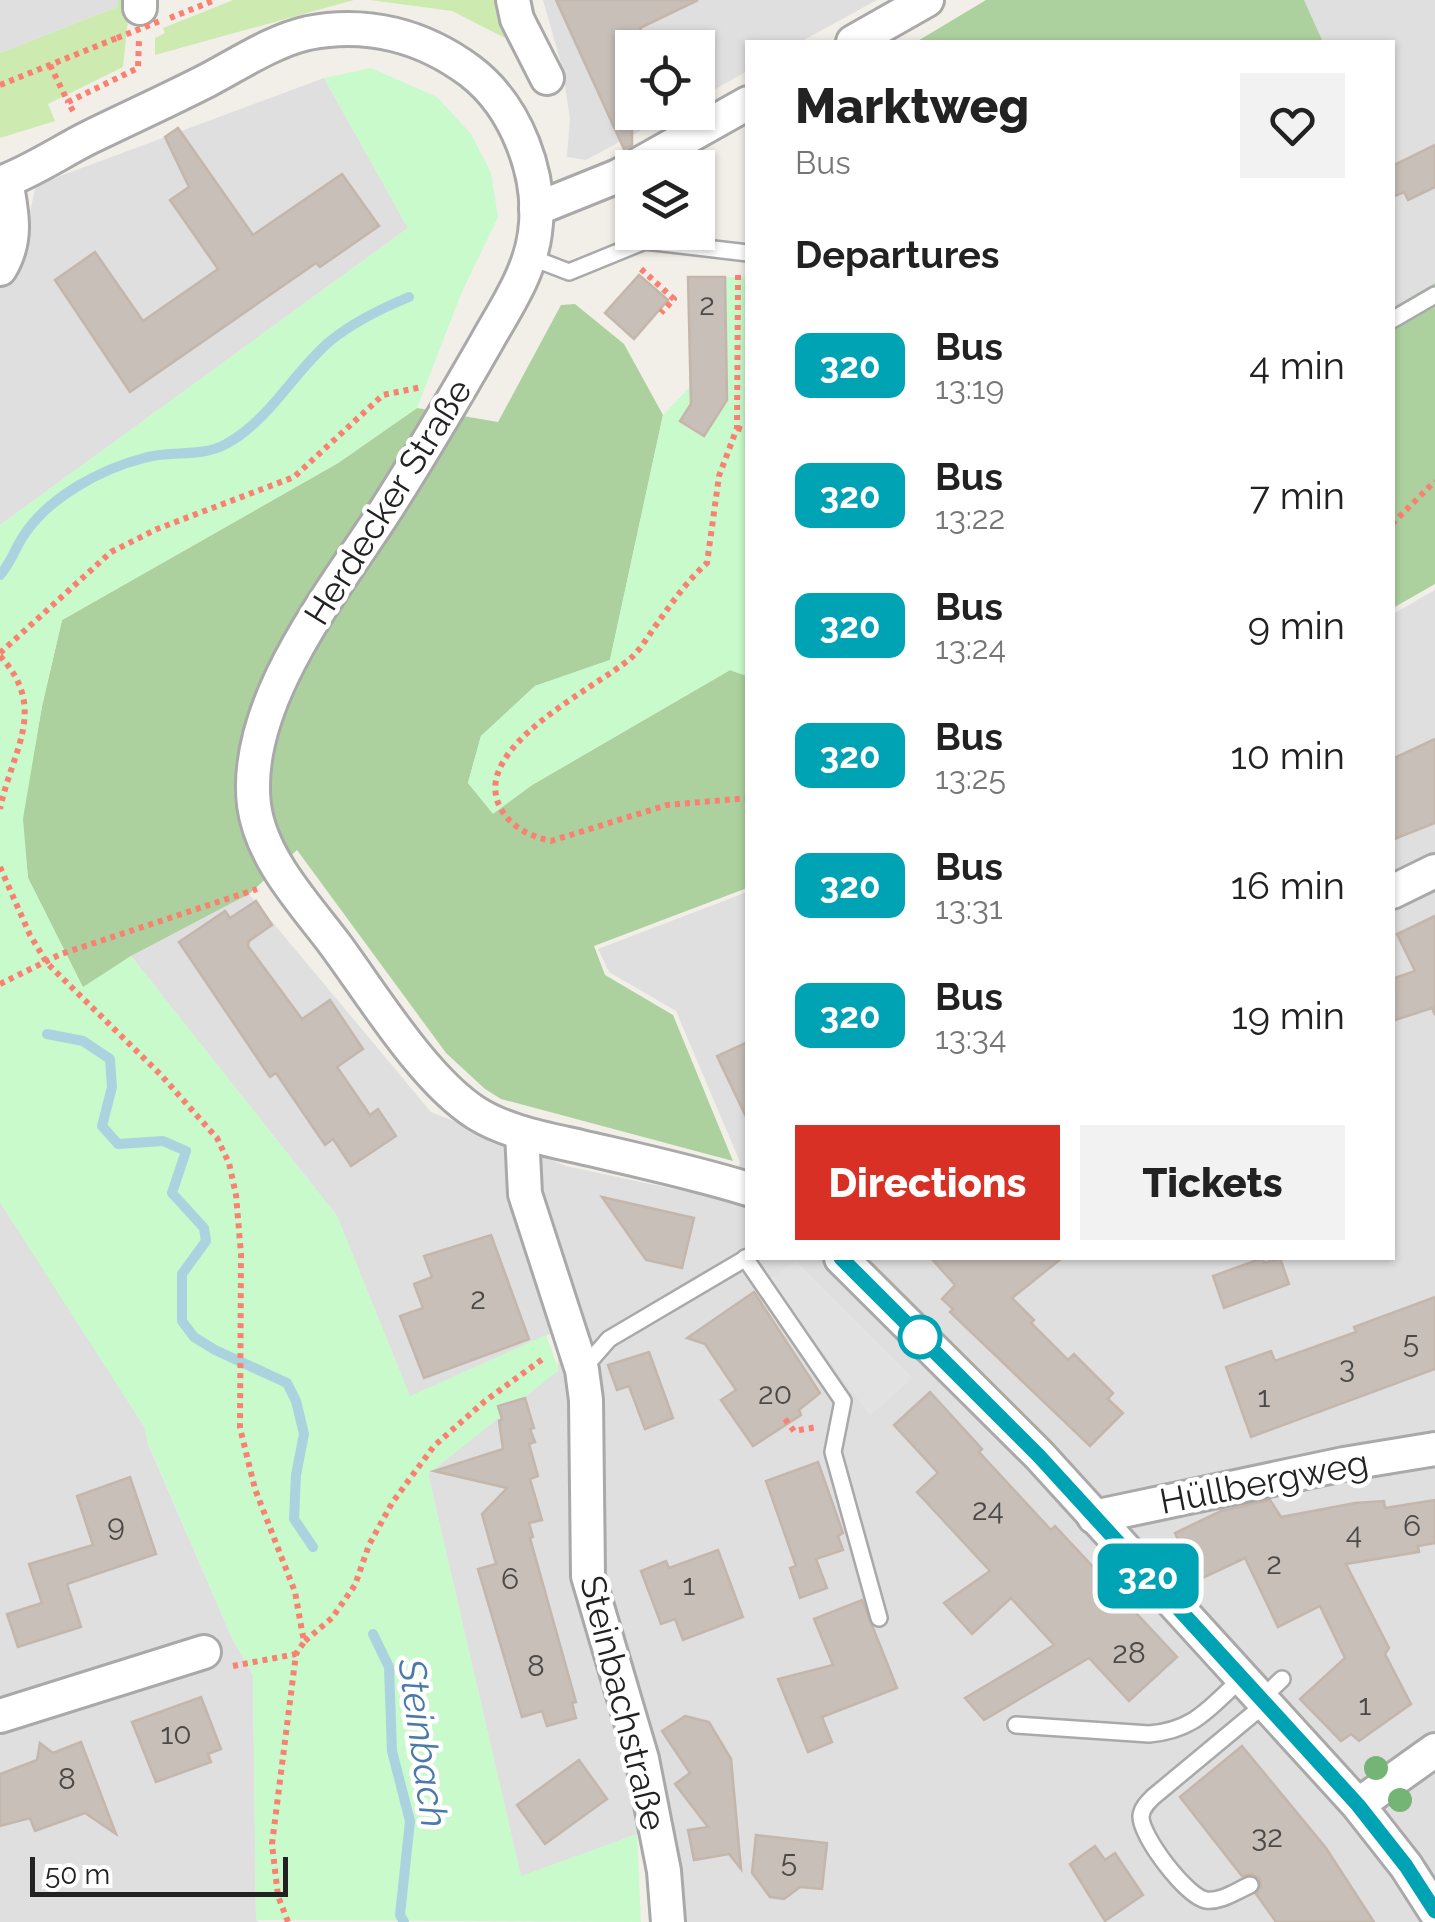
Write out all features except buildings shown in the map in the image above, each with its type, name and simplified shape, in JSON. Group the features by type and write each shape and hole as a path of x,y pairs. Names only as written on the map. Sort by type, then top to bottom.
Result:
{"street":[{"path":"512,0 547,78"},
{"path":"857,40 927,0"},
{"name":"Herdecker Straße","path":"3,182 264,50 307,34 385,31 436,49 490,89 516,128 524,148 536,209 530,258 456,396 282,673 252,761 255,811 262,838 286,879 420,1059 475,1112 522,1132 745,1188"},
{"path":"536,209 618,176 745,105"},
{"path":"0,268 11,252 13,222 3,182"},
{"path":"1395,891 1435,871"},
{"name":"Steinbachstraße","path":"522,1132 524,1194 582,1370 586,1400 588,1576 642,1759 664,1871 668,1922"},
{"path":"843,1260 1039,1456 1262,1690 1406,1866 1435,1911"},
{"name":"Hüllbergweg","path":"1094,1517 1344,1464 1435,1449"},
{"path":"0,1716 204,1652"},
{"path":"1358,1805 1433,1755"}],"lane":[{"path":"530,258 568,272 645,242 743,253"},
{"path":"1395,318 1435,295"},
{"path":"582,1370 609,1339 745,1259"},
{"path":"748,1260 841,1387 843,1400 834,1452 879,1618"},
{"path":"1016,1725 1169,1732 1262,1690"},
{"path":"1250,1885 1224,1898 1200,1899 1184,1888 1146,1834 1141,1817 1144,1806 1262,1690"}],"path":[{"path":"172,17 215,0"},
{"path":"0,85 117,38 147,10"},
{"path":"68,102 138,68 147,10"},
{"path":"50,65 90,138"},
{"path":"743,253 737,428 718,476 708,563 688,580 634,656 538,723 509,750 497,788 498,802 507,819 534,837 551,841 667,806 745,798"},
{"path":"640,268 674,299 661,313"},
{"path":"0,809 23,738 25,718 22,689 0,654 110,552 294,477 383,395 419,386 456,396"},
{"path":"737,428 745,430"},
{"path":"1395,521 1435,481"},
{"path":"0,867 22,920 47,963 160,1074 217,1138 229,1164 241,1254 240,1428 246,1462 295,1592 304,1642"},
{"path":"1,984 62,954 286,879"},
{"path":"288,1922 273,1874 272,1844 296,1654 332,1618 355,1586 369,1546 392,1503 434,1446 484,1400 572,1336"},
{"path":"785,1419 794,1431 814,1428"},
{"path":"204,1652 226,1668 296,1654"}],"shaded area":[{"path":"0,0 118,0 117,7 0,53"},
{"path":"543,0 877,0 804,40 745,40 745,72 715,89 715,30 615,30 615,130 642,130 586,160 567,157 570,118 562,67"},
{"path":"1304,0 1435,0 1435,283 1395,307 1395,40 1322,40"},
{"path":"324,78 408,228 0,525 0,283 17,270 36,185"},
{"path":"1435,590 1435,1922 670,1922 637,1834 521,1877 428,1474 558,1370 559,1330 410,1397 337,1216 131,956 249,894 431,1112 566,1166 730,1201 740,1162 676,1011 609,972 598,949 745,893 745,1260 1395,1260 1395,613"},
{"path":"0,1202 145,1427 148,1444 231,1636 253,1675 259,1922 0,1922"},
{"path":"796,1261 913,1378 870,1416 769,1279"}],"green space":[{"path":"118,0 130,0 123,67 48,104 55,121 0,138 0,53 117,7"},
{"path":"233,0 354,0 155,55 155,38 165,33 163,28"},
{"path":"370,0 494,0 505,38 452,11"},
{"path":"986,0 1304,0 1322,40 919,40"},
{"path":"371,68 437,97 471,134 491,173 498,217 461,294 417,408 338,463 62,620 42,706 23,819 28,878 83,987 131,956 337,1216 410,1396 546,1335 559,1370 428,1474 521,1876 637,1834 641,1922 256,1920 253,1675 231,1636 144,1427 0,1202 0,525 408,228 324,78"},
{"path":"688,277 745,277 745,675 730,670 532,785 493,814 468,783 481,736 535,686 610,660 663,415 690,387"},
{"path":"1435,283 1435,584 1395,607 1395,306"},
{"path":"575,304 624,344 663,415 610,660 535,686 481,736 468,783 493,813 532,785 730,670 745,675 745,889 594,946 605,975 673,1015 733,1161 501,1099 485,1089 446,1053 297,850 249,894 131,956 83,988 28,878 22,819 62,620 338,463 417,408 498,422 561,305"}],"waterway":[{"name":"Steinbach","path":"0,575 35,521 77,486 128,463 206,451 226,444 268,410 329,342 367,316 409,297"},
{"name":"Steinbach","path":"47,1034 83,1041 110,1059 112,1087 102,1126 118,1144 163,1141 186,1151 172,1193 204,1228 206,1241 182,1274 182,1321 194,1337 215,1350 287,1383 304,1434 296,1475 294,1519 313,1547"},
{"name":"Steinbach","path":"373,1634 389,1667 392,1751 410,1821 400,1915 404,1922"}],"bus line":[{"name":"320","path":"843,1260 1039,1456 1358,1805 1435,1911"}]}
